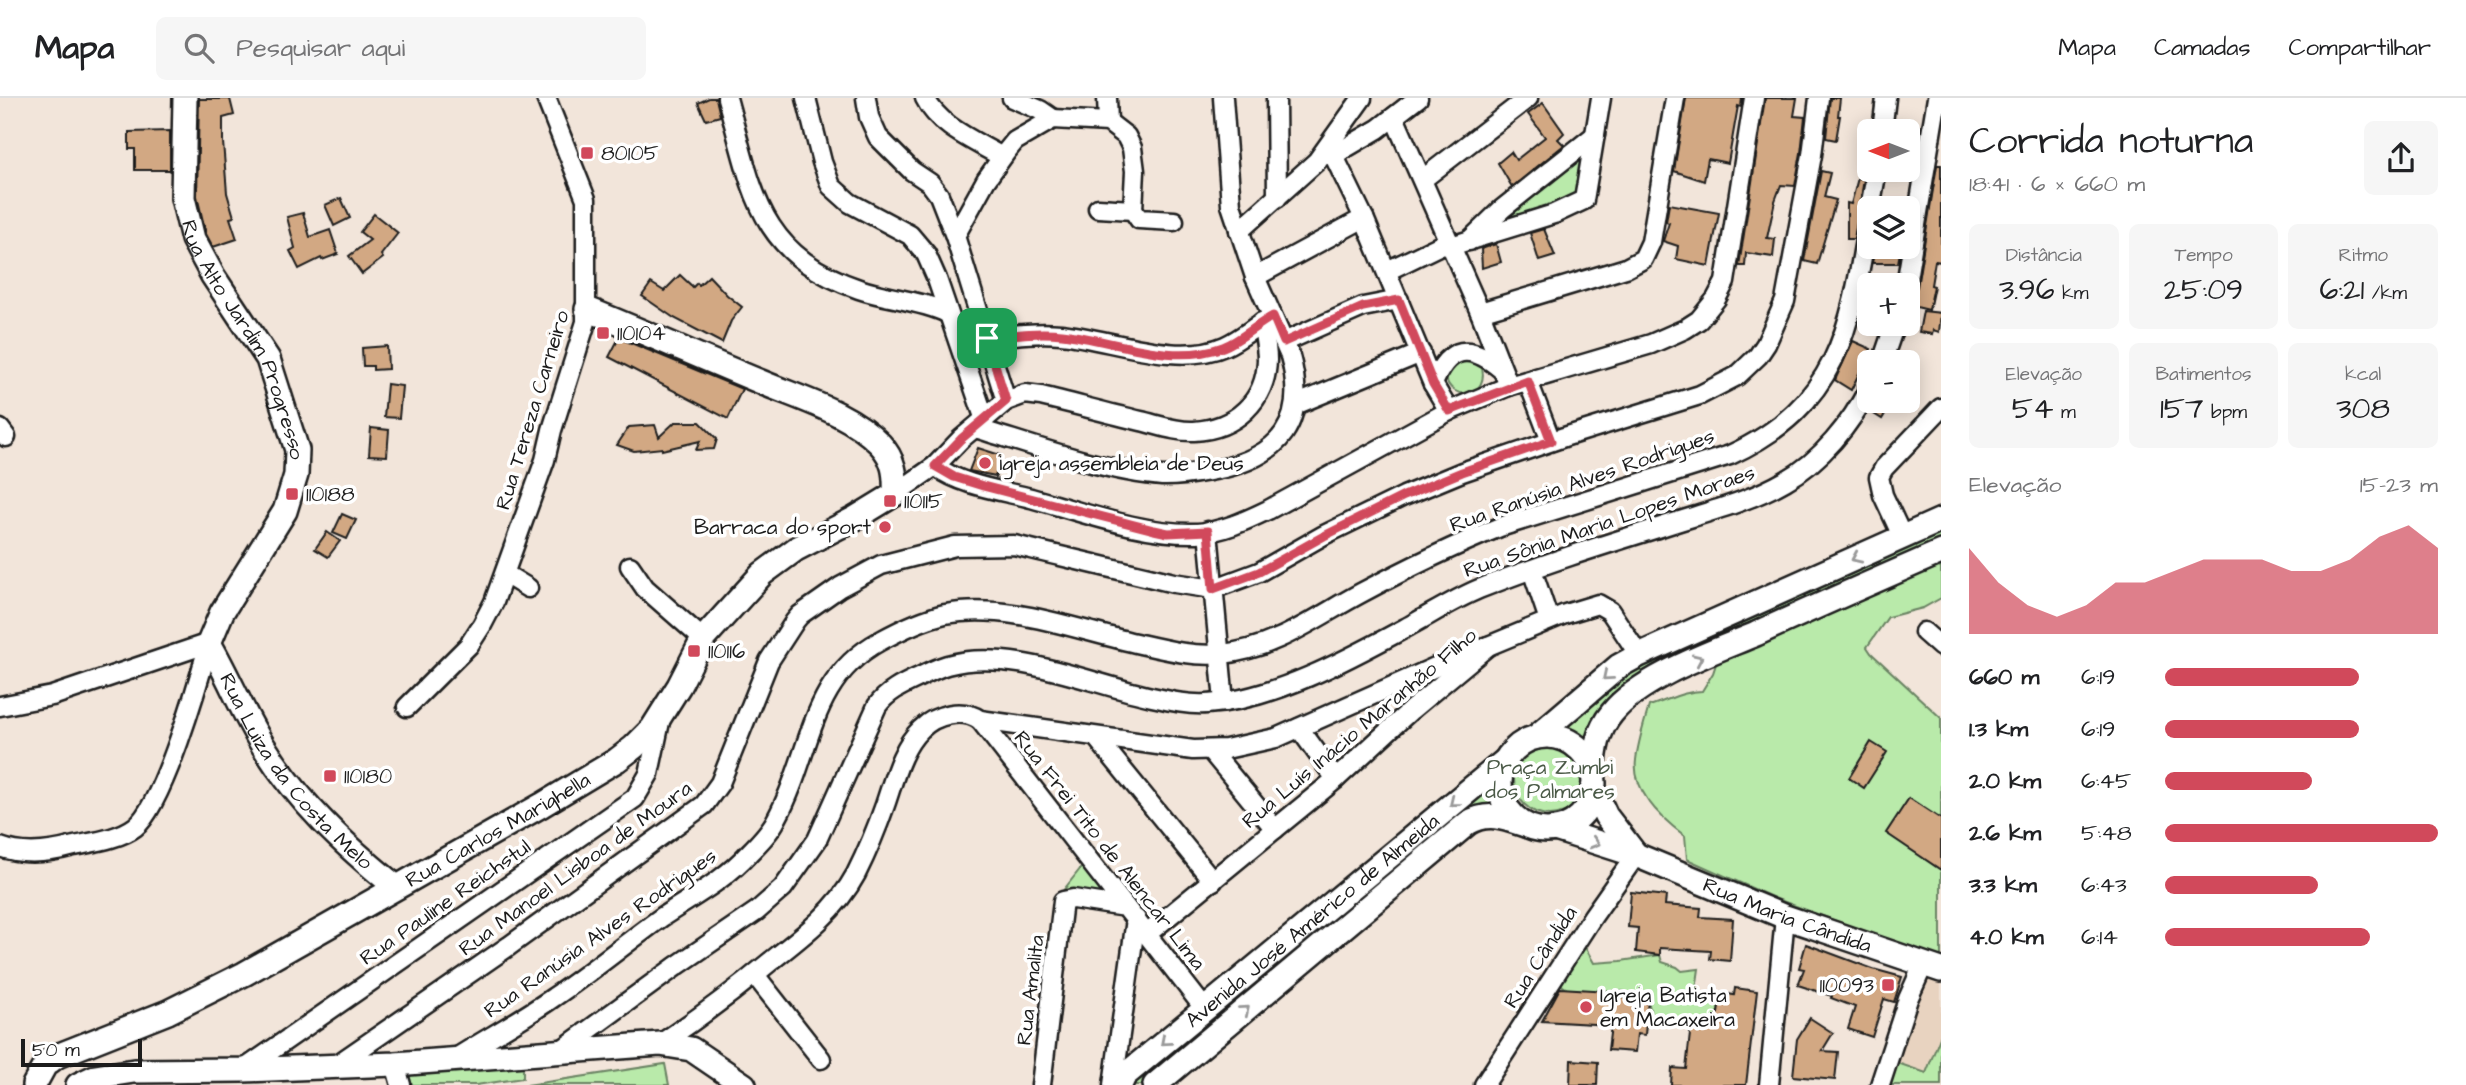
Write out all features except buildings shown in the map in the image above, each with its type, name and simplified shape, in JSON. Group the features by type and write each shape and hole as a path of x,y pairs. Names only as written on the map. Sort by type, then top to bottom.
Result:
{"street":[{"name":"Rua Alto Jardim Progresso","path":"185,98 183,198 193,239 213,276 268,359 297,450 296,475 285,511 229,601 209,643"},
{"name":"Rua Tereza Carneiro","path":"407,708 469,645 482,625 505,574 545,460 580,342 587,309 585,191 546,98"},
{"path":"727,98 756,198 781,243 816,271 838,282 889,298 926,304 947,313"},
{"path":"806,98 831,187 850,203 892,224 919,243 932,265 980,424"},
{"path":"866,98 869,117 878,137 912,171 930,183 944,205 1006,401"},
{"path":"925,98 930,108 944,122 1002,157"},
{"path":"1012,98 1040,110 1052,119"},
{"path":"1107,98 1108,122"},
{"path":"980,424 1096,464 1163,476 1235,466 1269,450 1285,433 1295,405 1294,369 1284,342 1268,319 1229,193 1223,98"},
{"path":"1276,98 1277,198"},
{"path":"1331,151 1362,98"},
{"path":"1239,231 1331,151 1394,117 1418,98"},
{"path":"1423,179 1528,98"},
{"path":"1387,271 1450,243 1469,241 1581,203 1585,197 1601,98"},
{"path":"1480,312 1626,268 1643,259 1651,242 1675,98"},
{"path":"935,466 954,477 975,484 1154,530 1168,533 1208,531 1243,522 1268,510 1507,379 1528,381 1669,337 1692,325 1710,308 1724,287 1754,98"},
{"name":"Rua Manoel Lisboa de Moura","path":"335,1066 572,901 704,805 720,783 762,676 777,648 800,615 859,575 881,565 934,550 955,546 1014,545 1174,583 1213,589 1259,572 1324,536 1462,472 1717,388 1737,376 1758,356 1778,320 1789,284 1819,98"},
{"path":"1883,119 1886,98"},
{"path":"1908,273 1937,98"},
{"path":"1394,117 1507,379"},
{"path":"954,236 1002,157 1015,141 1052,119 1108,122 1126,136 1132,148 1135,171 1133,210 1139,219 1174,221"},
{"path":"1469,241 1490,218 1595,135"},
{"path":"1331,151 1364,218 1433,384 1449,411"},
{"path":"1098,208 1133,210"},
{"path":"1255,277 1364,218"},
{"name":"Rua Ranúsia Alves Rodrigues","path":"456,1058 553,998 737,867 776,821 818,712 832,684 853,658 877,643 934,617 958,613 1020,616 1178,652 1220,654 1249,650 1281,638 1441,552 1500,527 1712,462 1745,448 1809,399 1826,375 1841,344 1861,259"},
{"path":"1284,342 1363,307 1399,300"},
{"path":"587,309 849,421 880,444 891,460 896,476 905,487 935,466 1006,401 1025,394 1180,430 1219,427 1244,413 1261,391 1267,359 1268,319"},
{"path":"987,338 1028,333 1064,334 1129,347 1183,353 1226,346 1268,319"},
{"path":"1433,384 1445,360 1464,352 1486,356 1507,379"},
{"path":"1295,405 1420,353"},
{"path":"1528,381 1551,441"},
{"path":"1903,538 1883,495 1879,477 1884,468 1941,408"},
{"name":"Rua Sônia Maria Lopes Moraes","path":"560,1051 757,911 783,888 817,840 877,706 904,684 947,665 968,661 1000,661 1183,703 1224,702 1253,695 1290,683 1337,662 1475,591 1759,494 1787,480 1816,458 1857,411"},
{"name":"Rua Carlos Marighella","path":"34,1085 45,1065 57,1056 189,1002 610,764 641,741 679,686 703,639 755,580 778,561 905,487"},
{"path":"1941,520 1619,666 1536,737 1514,749 1502,771 1502,797 1515,818 1525,825 1540,829 1569,825 1581,815 1589,803 1595,746 1604,724 1621,703 1686,664 1941,552"},
{"path":"1208,531 1224,702"},
{"path":"630,566 645,588 703,639"},
{"path":"1532,570 1549,620"},
{"path":"505,574 528,588"},
{"name":"Rua Luís Inácio Maranhão Filho","path":"1147,934 1336,779 1411,710 1488,646 1549,620 1587,607 1603,605 1613,614 1639,655"},
{"path":"1924,632 1941,647"},
{"path":"0,706 52,696 209,643"},
{"path":"0,847 10,851 53,852 124,833 136,826 155,801 209,643"},
{"name":"Rua Luiza da Costa Melo","path":"209,643 260,741 289,783 323,824 396,887"},
{"path":"660,1044 755,975 822,919 851,882 874,835 905,752 921,729 937,718 966,714 980,720 1211,751 1260,743 1299,729 1488,646"},
{"path":"1392,688 1411,710"},
{"name":"Rua Pauline Reichstul","path":"243,1070 635,799 649,774 661,715"},
{"name":"Rua Frei Tito de Alencar Lima","path":"980,720 1204,1008"},
{"path":"1299,729 1336,779"},
{"path":"1536,737 1548,736 1571,743 1588,760 1593,780"},
{"path":"1096,737 1213,881"},
{"path":"1211,751 1275,829"},
{"name":"Avenida José Américo de Almeida","path":"1120,1085 1124,1076 1204,1008 1507,759"},
{"name":"Rua Maria Cândida","path":"1593,780 1606,816 1636,855"},
{"name":"Avenida José Américo de Almeida","path":"1155,1085 1475,818 1500,816 1525,825"},
{"name":"Rua Maria Cândida","path":"1555,829 1636,855 1785,917 1932,967"},
{"name":"Rua Cândida","path":"1484,1085 1593,916 1636,855"},
{"name":"Rua Amalita","path":"1041,1085 1064,900 1077,899 1130,913"},
{"path":"1113,1085 1130,913"},
{"path":"1769,1085 1785,917"},
{"path":"1880,1085 1909,999 1932,967"},
{"path":"755,975 821,1059"},
{"path":"78,1085 95,1077 134,1071 335,1066 398,1074 456,1058 660,1044 691,1049 744,1085"}],"shaded area":[{"path":"1932,976 1941,979 1941,1035 1926,1073 1892,1061 1924,978"}],"green space":[{"path":"1594,135 1585,201 1451,250"},
{"path":"1459,356 1481,365 1481,384 1469,393 1455,391 1445,375"},
{"name":"Praça Zumbi dos Palmares","path":"1941,523 1941,544 1675,662 1587,751 1569,738 1547,732 1627,667"},
{"path":"1941,565 1941,598 1923,608 1888,617 1867,647 1941,718 1941,960 1774,898 1687,859 1685,836 1650,804 1639,783 1636,760 1649,706 1682,694 1702,691 1717,661 1810,612 1835,612"},
{"name":"Praça Zumbi dos Palmares","path":"1550,743 1564,746 1576,753 1583,765 1586,779 1583,793 1576,805 1564,812 1550,815 1536,812 1524,805 1517,793 1514,779 1517,765 1524,753 1536,746"},
{"name":"Praça Zumbi dos Palmares","path":"1496,773 1497,790 1505,814 1494,810 1146,1085 1122,1085"},
{"path":"1084,864 1112,899 1062,892"},
{"path":"1585,947 1594,963 1660,955 1662,962 1682,971 1699,969 1694,1003 1719,1002 1718,1015 1710,1027 1652,1021 1648,999 1626,998 1624,992 1567,989 1559,983"},
{"path":"1941,1035 1941,1085 1886,1085 1892,1061 1926,1073"},
{"path":"665,1064 669,1085 527,1085"},
{"path":"523,1066 523,1078 476,1085 409,1085 406,1072"}],"place":[{"name":"80105","path":"587,153"},
{"name":"110104","path":"603,333"},
{"name":"igreja assembleia de Deus","path":"985,463"},
{"name":"110188","path":"292,494"},
{"name":"110115","path":"890,501"},
{"name":"Barraca do sport","path":"885,527"},
{"name":"110116","path":"694,651"},
{"name":"110180","path":"330,776"},
{"name":"110093","path":"1888,985"},
{"name":"Igreja Batista em Macaxeira","path":"1586,1007"}],"route":[{"path":"1399,300 1433,384 1449,411 1528,381 1551,441 1462,472 1404,496 1259,572 1213,589 1208,531 1168,533 1154,530 983,486 954,477 935,466 961,439 1006,401 987,338 1028,333 1064,334 1166,352 1199,352 1226,346 1273,316 1284,342 1363,307 1399,300"}]}
